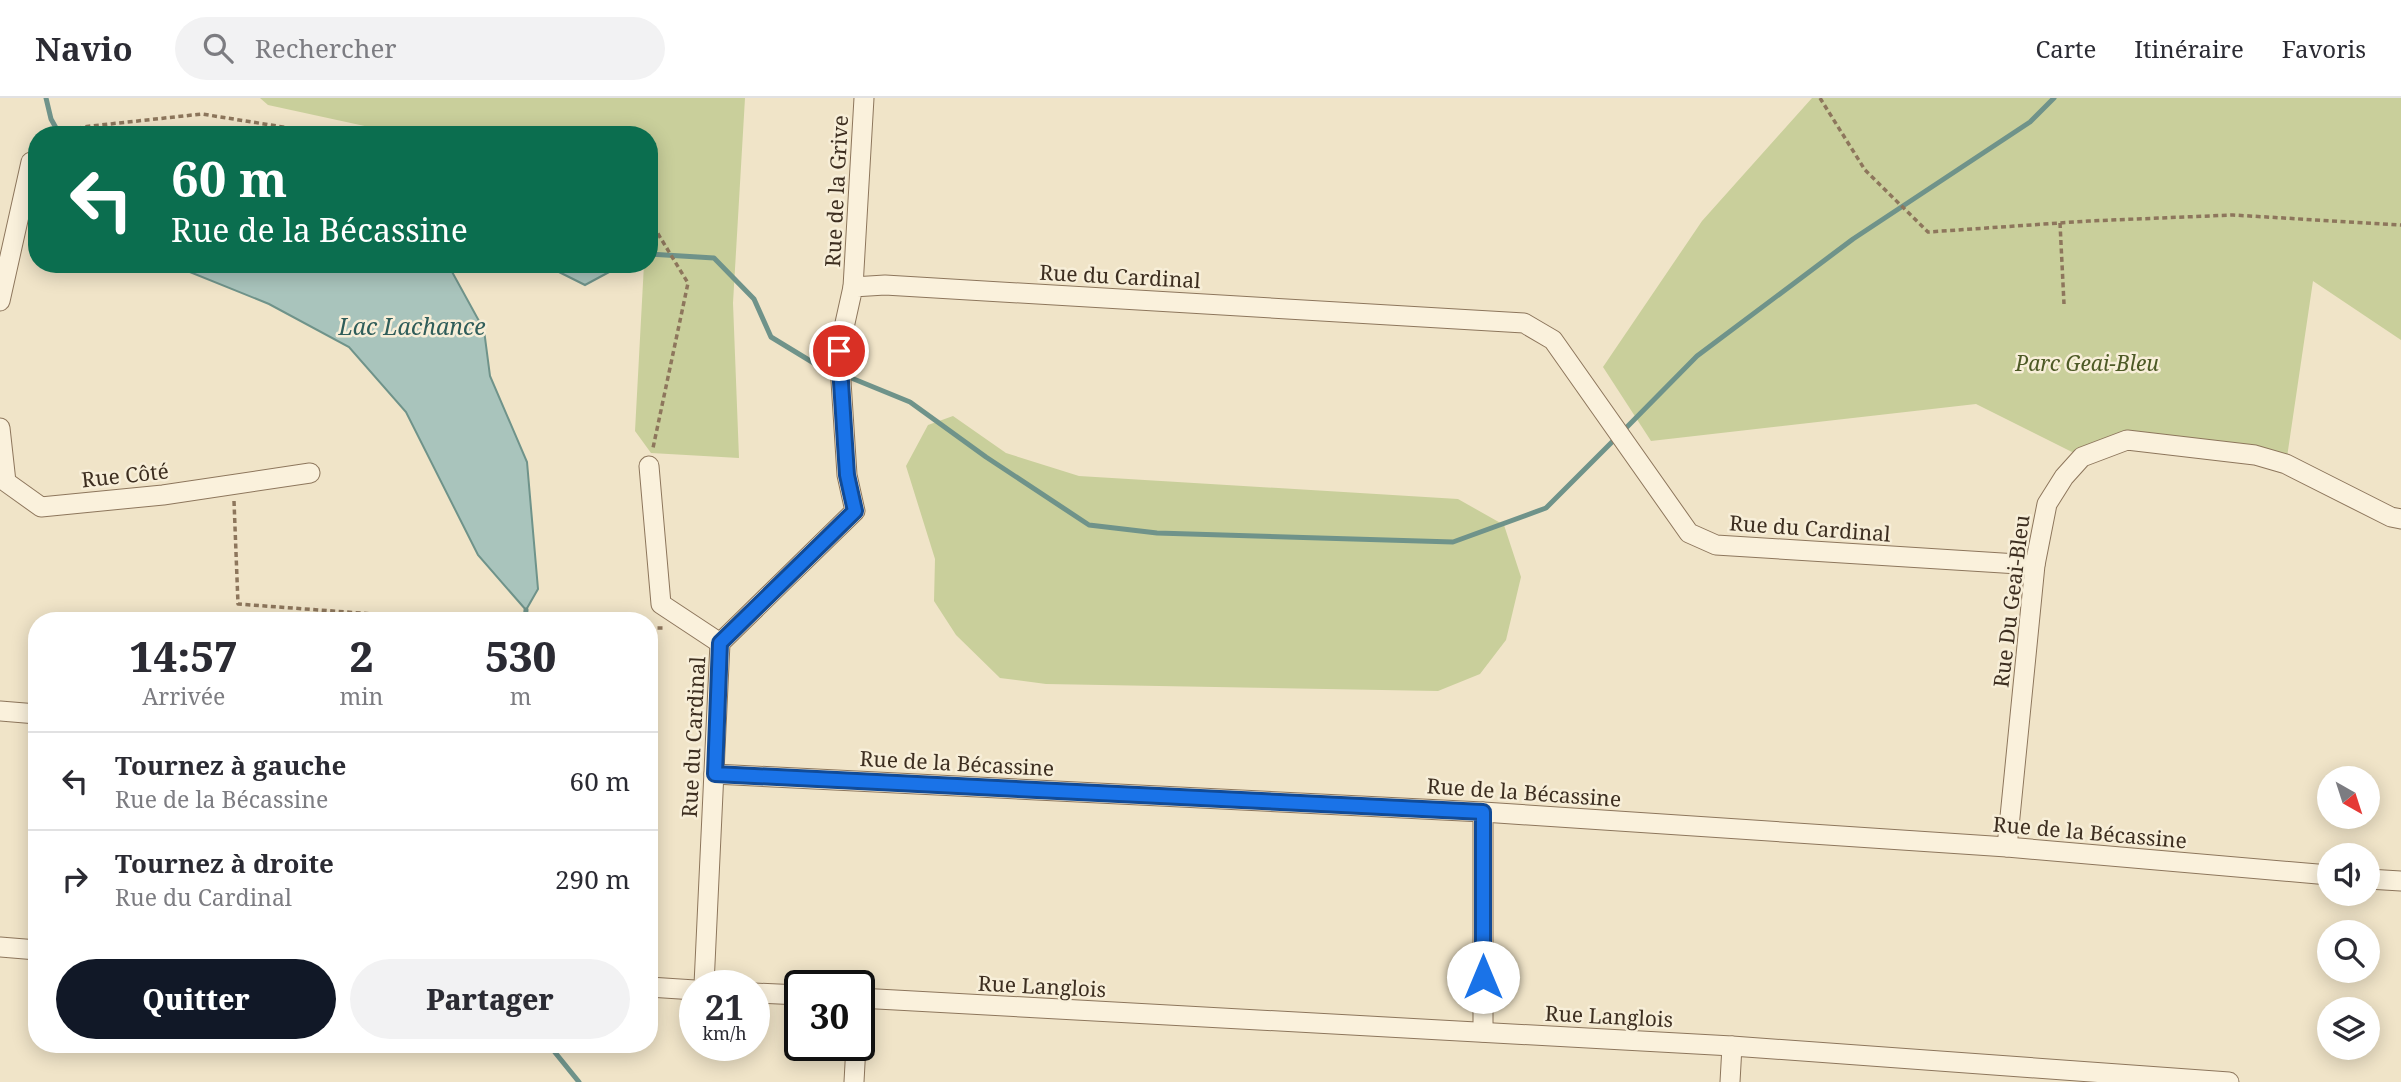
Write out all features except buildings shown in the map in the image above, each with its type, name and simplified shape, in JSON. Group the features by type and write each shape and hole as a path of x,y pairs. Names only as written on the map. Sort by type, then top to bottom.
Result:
{"street":[{"name":"Rue de la Grive","path":"853,286 863,98"},
{"path":"0,301 28,175"},
{"name":"Rue du Cardinal","path":"705,970 720,643 855,511 847,475 839,351 853,286 885,285 1524,323 1553,340 1689,533 1716,545 2035,565"},
{"name":"Rue Côté","path":"0,428 6,482 41,507 163,495 310,473"},
{"name":"Rue Du Geai-Bleu","path":"2007,847 2035,565 2047,504 2064,477 2082,457 2127,440 2256,455 2286,464 2391,517 2401,519"},
{"path":"649,466 661,604 720,643"},
{"path":"0,711 28,713"},
{"name":"Rue de la Bécassine","path":"715,774 1483,812 2007,847 2317,874"},
{"path":"1483,812 1483,1032"},
{"path":"2380,879 2401,881"},
{"path":"0,947 28,949"},
{"path":"658,987 679,988"},
{"name":"Rue Langlois","path":"875,1000 1732,1046 2229,1082"},
{"path":"1730,1082 1732,1046"},
{"path":"854,1082 855,1061"}],"path":[{"path":"1820,98 1865,170 1928,232 2233,215 2401,225"},
{"path":"91,126 202,114 277,126"},
{"path":"2060,223 2064,304"},
{"path":"649,466 688,283 658,234"},
{"path":"233,484 238,604 347,612"}],"green space":[{"path":"260,98 745,98 733,303 739,458 651,453 635,431 644,273 658,273 658,126 365,126 268,105"},
{"name":"Parc Geai-Bleu","path":"1812,98 2401,98 2401,340 2313,281 2286,464 2127,440 2082,457 1976,404 1651,441 1603,367 1702,221"},
{"path":"953,416 1006,453 1079,476 1458,499 1504,525 1521,577 1506,640 1480,674 1438,691 1046,684 1000,678 956,635 934,601 935,559 906,466 928,425"}],"water":[{"name":"Lac Lachance","path":"192,273 453,273 484,330 490,376 527,462 538,589 526,610 478,555 406,412 349,347 269,304"},
{"path":"561,273 607,273 585,285"}],"waterway":[{"path":"46,98 55,126"},
{"path":"1623,431 1697,356 1853,239 2030,122 2054,98"},
{"path":"658,255 714,258 754,299 771,337 817,365 835,372"},
{"path":"844,375 910,402 986,457 1089,525 1157,533 1453,542 1546,508 1616,438"},
{"path":"555,1053 579,1082"}],"route":[{"path":"839,351 847,475 855,511 720,643 715,774 1483,812 1483,977"}]}
